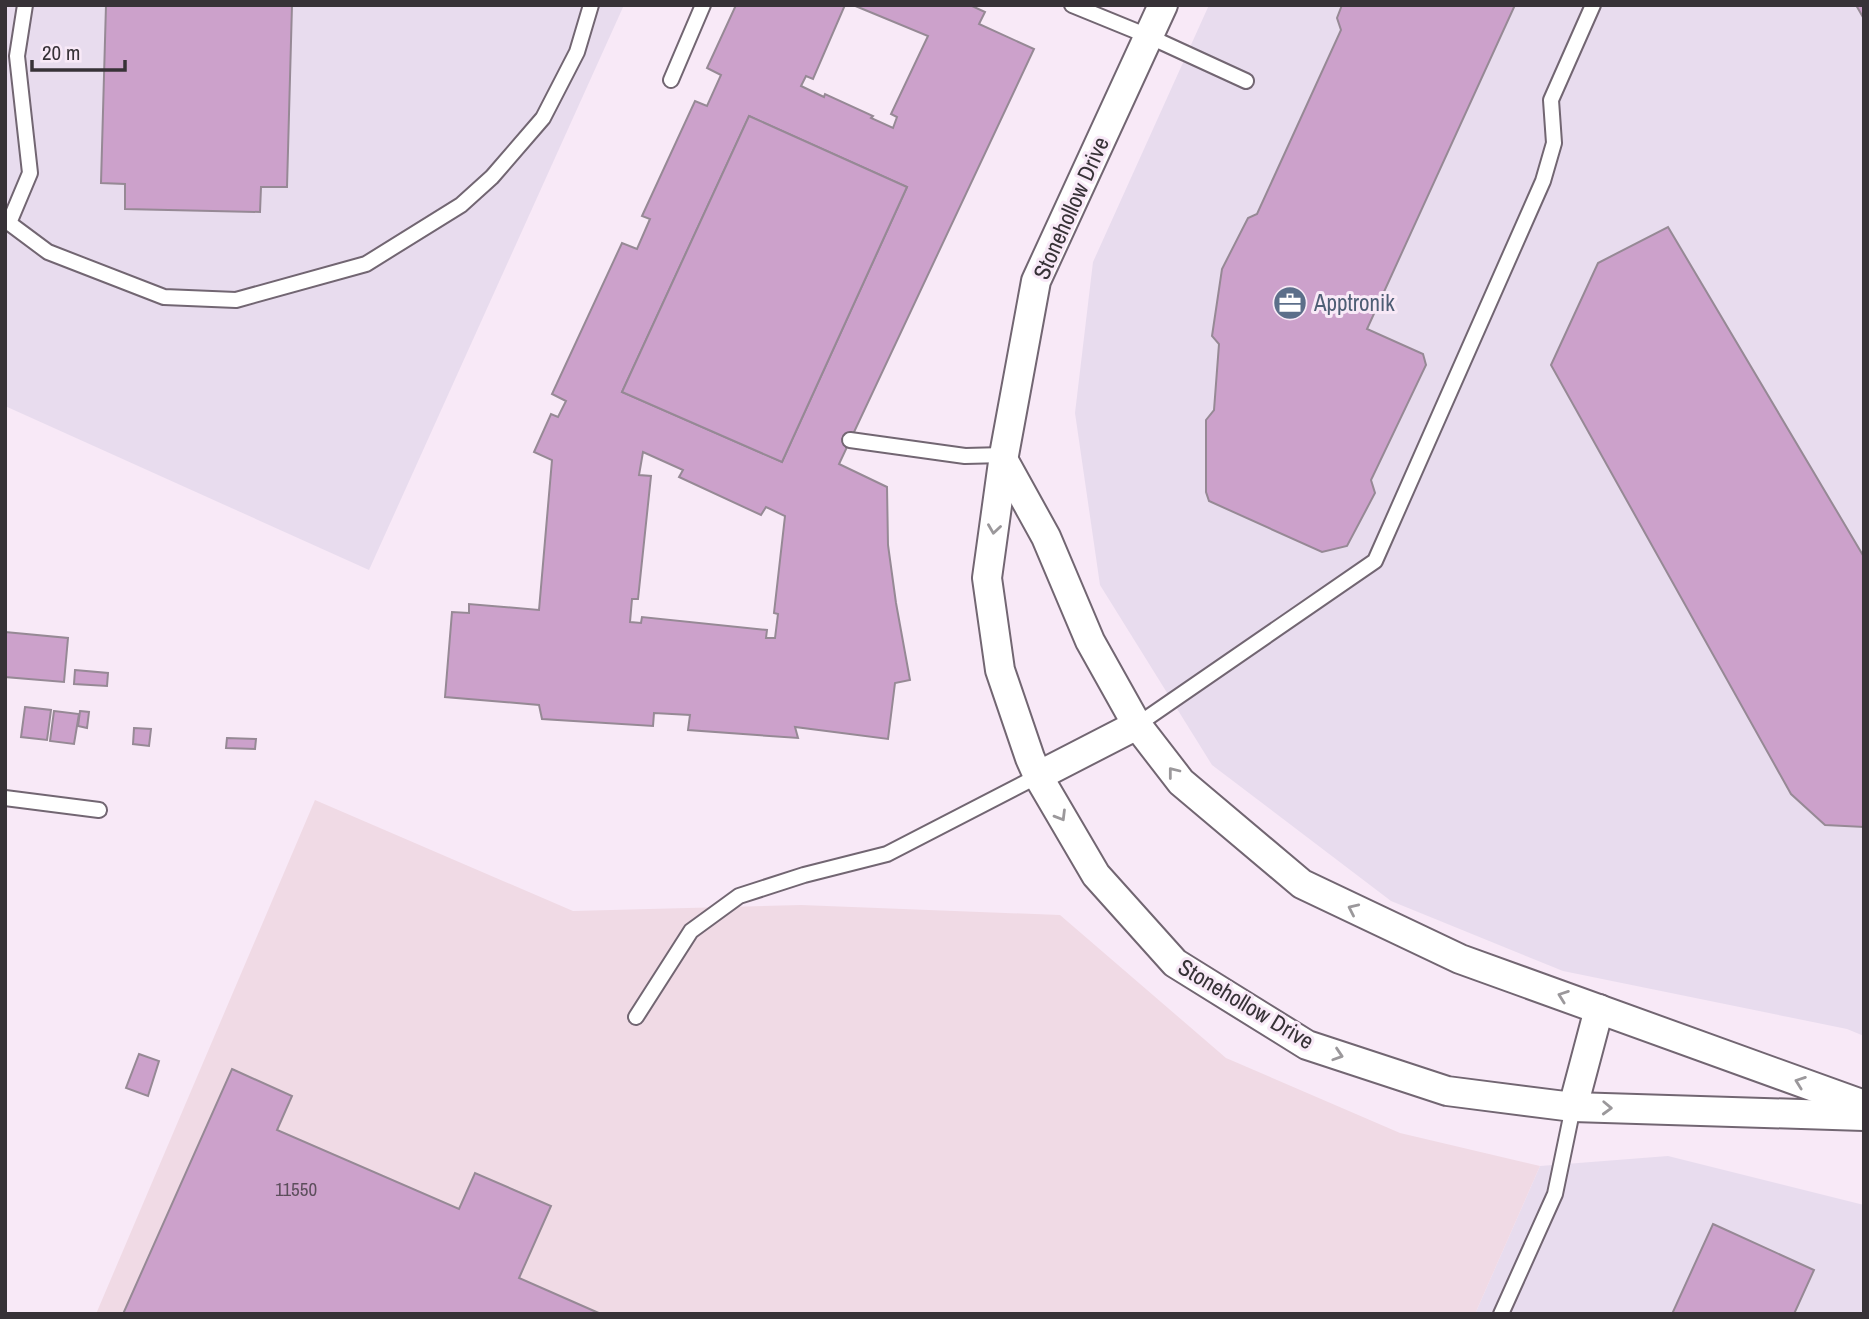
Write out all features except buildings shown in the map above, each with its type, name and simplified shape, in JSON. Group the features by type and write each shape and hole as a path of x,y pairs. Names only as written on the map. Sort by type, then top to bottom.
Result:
{"street":[{"name":"Stonehollow Drive","path":"1163,5 1036,281 1004,458 987,578 1000,670 1038,776 1096,875 1175,963 1307,1045 1447,1091 1573,1107 1864,1116"},
{"path":"1004,458 1046,537 1090,641 1137,724 1181,782 1302,884 1460,959 1864,1105"},
{"path":"1038,776 1137,724"},
{"path":"1573,1107 1599,1009"}],"lane":[{"path":"25,5 18,56 30,173 7,222 48,251 164,297 236,300 366,264 461,205 492,177 544,118 577,52 591,5"},
{"path":"671,80 703,5"},
{"path":"1072,5 1246,81"},
{"path":"1137,724 1375,561 1542,181 1555,143 1551,100 1592,5"},
{"path":"850,440 965,456 1004,458"},
{"path":"636,1017 691,931 739,895 887,853 1038,776"},
{"path":"5,798 99,810"},
{"path":"1502,1314 1555,1194 1573,1107"}],"shaded area":[{"path":"5,5 624,5 369,570 5,406"},
{"path":"1209,5 1864,5 1864,1036 1847,1029 1563,971 1391,901 1212,765 1100,585 1075,413 1093,262"},
{"path":"315,800 573,911 801,905 1060,915 1226,1058 1400,1133 1540,1166 1475,1314 96,1314"},
{"path":"1668,1156 1864,1205 1864,1314 1475,1314 1540,1166"}],"place":[{"name":"Apptronik","path":"1290,303"}]}
